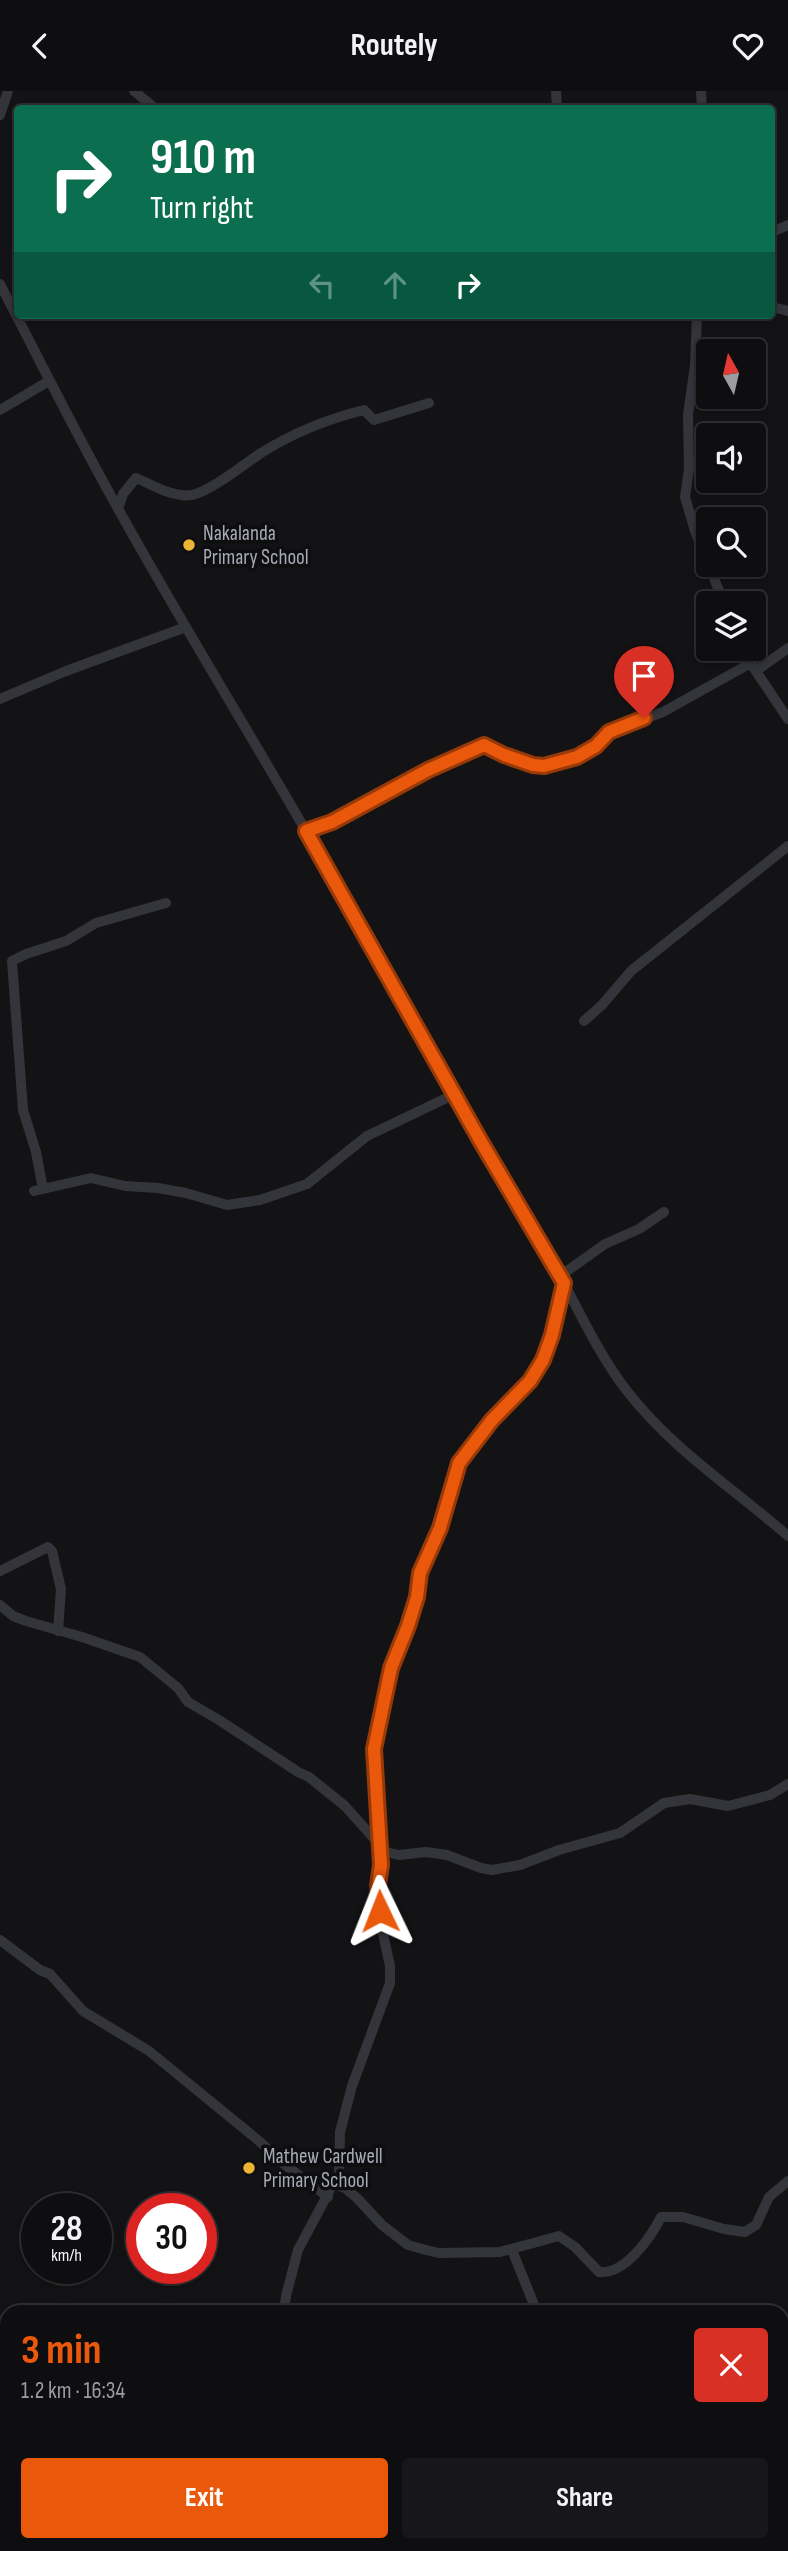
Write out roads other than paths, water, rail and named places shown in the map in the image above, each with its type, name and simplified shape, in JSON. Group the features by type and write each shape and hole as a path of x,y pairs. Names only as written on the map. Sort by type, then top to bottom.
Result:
{"street":[{"path":"0,115 8,91"},
{"path":"134,91 151,105"},
{"path":"0,284 14,311"},
{"path":"18,319 118,509 562,1279 597,1349 627,1391 654,1422 705,1470 788,1536"},
{"path":"696,533 685,497 689,469 688,415 695,365 697,319"},
{"path":"0,409 49,380"},
{"path":"118,509 123,494 136,478 177,495 193,495 262,452 334,417 364,410 374,420 429,403"},
{"path":"0,699 66,671 186,627"},
{"path":"306,831 332,822 428,770 484,745 533,765 544,766 577,757 596,746 609,732 663,712 788,649"},
{"path":"750,661 788,719"},
{"path":"584,1021 602,1005 631,971 788,846"},
{"path":"166,903 96,923 66,941 12,961 23,1110 36,1152 39,1190 91,1178 124,1186 187,1193 227,1205 260,1200 311,1182 357,1142 455,1094"},
{"path":"285,2305 298,2250 328,2197 340,2168 340,2132 352,2086 391,1977 382,1929 378,1885 381,1865 374,1749 391,1668 414,1607 420,1573 440,1528 463,1455 530,1381 543,1360 552,1335 562,1279 605,1244 639,1229 664,1212"},
{"path":"0,1571 48,1547 52,1551 61,1589 58,1631"},
{"path":"0,1605 13,1616 140,1657 178,1688 188,1702 319,1784 345,1806 379,1846 386,1852 397,1855 426,1852 454,1857 481,1868 507,1868 620,1833 664,1803 690,1799 728,1806 770,1795 788,1784"},
{"path":"0,1940 40,1970 50,1974 83,2011 149,2051 260,2141 285,2165 328,2197"},
{"path":"334,2184 345,2188 382,2225 408,2245 439,2253 475,2253 512,2250 559,2236 575,2247 599,2272 606,2273 630,2261 661,2217 683,2217 745,2232 756,2225 769,2197 788,2181"},
{"path":"512,2250 534,2305"}],"place":[{"name":"Nakalanda Primary School","path":"189,545"},
{"name":"Mathew Cardwell Primary School","path":"249,2168"}]}
